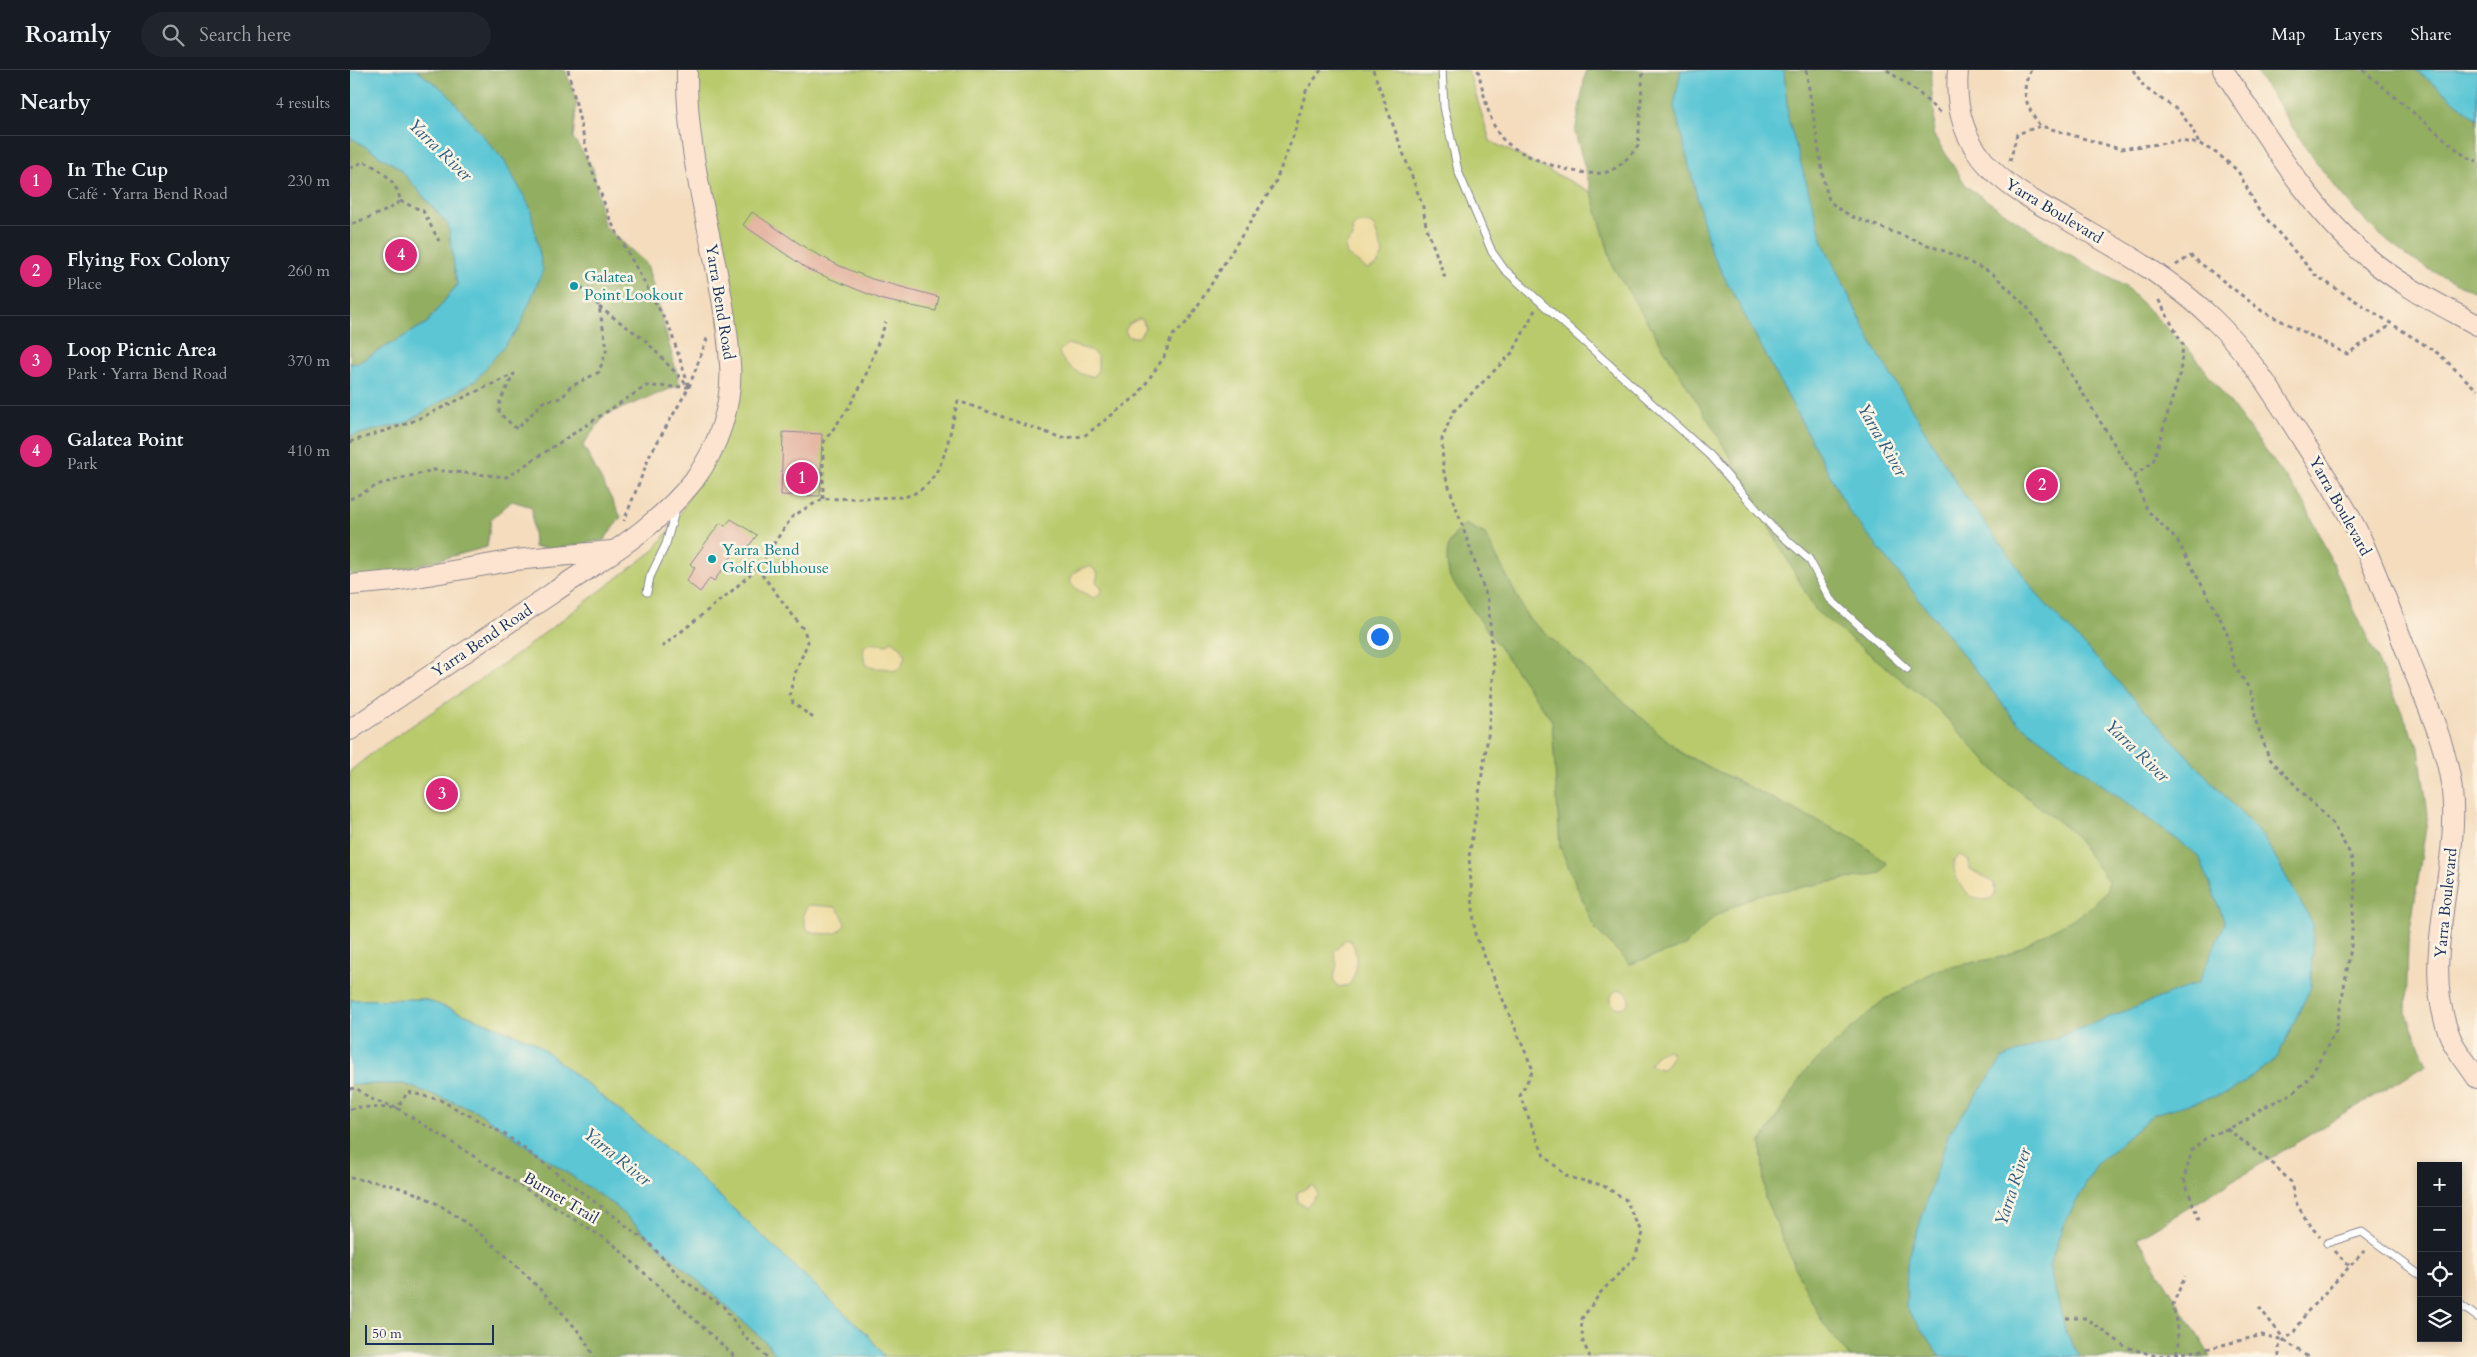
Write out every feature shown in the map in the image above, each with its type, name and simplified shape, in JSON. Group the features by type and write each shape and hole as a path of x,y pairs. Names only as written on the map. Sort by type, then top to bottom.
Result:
{"main road":[{"name":"Yarra Bend Road","path":"350,730 614,551 679,498 695,478 710,454 722,428 729,395 731,367 721,297 689,127 687,70"},
{"name":"Yarra Boulevard","path":"1958,70 1957,98 1965,130 1984,161 2010,185 2157,284 2212,318 2234,341 2265,382 2354,525 2427,704 2447,763 2452,788 2453,839 2441,938 2440,994 2442,1011 2453,1042 2477,1078"},
{"path":"2223,70 2318,208 2339,231 2394,277 2477,325"},
{"path":"350,585 394,581 514,560 614,551"}],"lane":[{"path":"1442,70 1444,107 1458,171 1492,252 1504,269 1710,456 1773,528 1809,559 1830,599 1907,669"},
{"path":"647,592 650,576 666,544 679,498"},
{"path":"2327,1243 2362,1232 2417,1273"},
{"path":"2462,1306 2477,1317"}],"path":[{"path":"568,70 590,164 611,222 670,329 689,387"},
{"path":"662,647 733,590 757,568 792,517 823,499 904,497 916,494 933,477 945,455 952,433 953,417 958,401 1062,438 1084,436 1138,395 1164,356 1172,336 1188,321 1275,182 1294,134 1306,91 1321,70"},
{"path":"1373,70 1424,207 1426,226 1445,278"},
{"path":"1478,70 1499,135 1508,144 1535,158 1567,170 1596,174 1610,171 1631,155 1638,146 1643,70"},
{"path":"1806,70 1824,182 1830,200 1837,208 1853,216 1952,254 1992,273 2027,307 2041,326 2134,476 2147,510 2177,540 2222,622 2233,663 2254,696 2255,718 2269,758 2332,823 2351,855 2355,885 2351,948 2336,1031 2309,1079 2291,1094 2260,1109 2244,1122 2207,1137 2192,1150 2184,1179 2200,1223"},
{"path":"1887,70 1920,94 1945,117"},
{"path":"2031,70 2025,82 2027,107 2041,126"},
{"path":"2132,70 2146,88 2179,111 2192,128 2200,144"},
{"path":"2363,70 2466,157 2477,161"},
{"path":"2010,185 2010,162 2017,134 2041,126 2120,150 2180,141 2200,144 2218,154 2238,171 2258,209 2315,275 2439,354 2477,390"},
{"path":"350,168 363,162 374,165 400,193 400,202 393,208 350,225"},
{"path":"400,202 423,211 439,241"},
{"path":"2134,476 2153,462 2180,373 2183,346 2157,284 2191,256 2262,311 2346,354 2391,325"},
{"path":"350,442 410,423 514,374 500,401 499,413 517,429 543,402 562,398 570,387 599,372 607,348 598,307 590,290 574,286"},
{"path":"1540,301 1513,352 1454,412 1442,438 1443,469 1488,600 1494,668 1488,736 1469,857 1475,934 1533,1070 1520,1096 1544,1156 1568,1177 1602,1185 1625,1199 1642,1233 1635,1257 1601,1292 1580,1320 1583,1342 1590,1357"},
{"path":"598,307 645,340 689,387"},
{"path":"823,499 823,443 847,410 863,382 886,322"},
{"path":"614,551 650,455 689,387 710,330"},
{"path":"350,500 380,484 433,470 507,477 646,386 689,387"},
{"path":"757,568 804,630 808,642 790,692 793,703 816,720"},
{"name":"Burnet Trail","path":"350,1088 356,1088 371,1099 397,1108 612,1243 734,1357"},
{"path":"350,1110 356,1107 397,1108 408,1092 440,1100 506,1135 649,1243 684,1280 723,1306 746,1338 767,1357"},
{"path":"2226,1128 2273,1164 2291,1182 2296,1201 2310,1226 2350,1267"},
{"path":"350,1178 372,1180 424,1197 466,1223 534,1283 580,1332 594,1357"},
{"path":"2279,1357 2279,1347 2284,1340 2295,1332 2306,1313 2373,1242"},
{"path":"2176,1353 2179,1343 2173,1304 2184,1276"},
{"path":"2259,1306 2284,1340 2308,1357"},
{"path":"2066,1318 2086,1318 2126,1347 2156,1356 2198,1351 2262,1335 2284,1340"}],"green space":[{"path":"416,70 565,70 577,101 573,138 593,168 604,226 647,264 680,385 605,415 583,445 621,517 604,540 554,549 534,547 532,507 512,501 491,519 487,547 350,583 350,436 406,423 476,380 445,91"},
{"path":"687,70 1468,70 1490,141 1711,252 2199,856 1940,1357 885,1357 867,1334 682,1161 533,1041 424,999 350,1000 350,771 376,750 513,657 653,551 676,521 691,493 729,395"},
{"path":"1586,70 1931,70 1935,118 1933,134 1967,187 2048,242 2126,287 2194,355 2304,502 2419,749 2428,814 2408,944 2406,1012 2427,1064 2138,1238 2211,1357 1850,1357 1824,1325 1798,1274 1765,1198 1761,1142 1805,1071 1881,1002 1936,970 2006,956 2085,912 2107,891 2108,881 2073,833 2001,777 1937,708 1816,611 1717,434 1613,267 1575,133"},
{"path":"2255,70 2477,70 2477,293 2418,263 2400,251 2357,212 2320,167"},
{"path":"350,137 399,168 448,225 457,285 427,323 358,363 350,364"},
{"path":"1465,524 1485,534 1528,618 1683,754 1858,841 1887,863 1881,873 1757,895 1715,916 1685,946 1630,964 1595,929 1560,847 1552,721 1450,578 1447,562 1448,548 1454,536"},
{"path":"350,1084 404,1084 475,1110 613,1204 768,1344 777,1357 350,1357"}],"sand":[{"path":"1357,223 1367,223 1374,226 1383,254 1377,265 1367,269 1347,255 1345,247 1353,238 1352,229"},
{"path":"1139,319 1143,320 1145,328 1139,337 1129,337 1125,331 1129,324"},
{"path":"1067,344 1090,350 1098,357 1098,370 1094,376 1079,373 1064,361 1059,352"},
{"path":"1090,566 1098,573 1096,582 1102,588 1100,594 1094,598 1078,590 1070,582 1077,571"},
{"path":"892,641 902,648 905,656 901,667 894,671 887,668 872,668 865,664 864,647 870,644 887,645"},
{"path":"1960,855 1969,861 1970,869 1994,883 1995,893 1992,898 1977,899 1964,890 1959,883 1954,867 1954,860"},
{"path":"808,905 836,907 843,917 845,925 837,933 817,933 806,929 803,914"},
{"path":"1346,939 1352,942 1354,947 1356,958 1354,975 1349,985 1338,987 1333,980 1337,965 1334,952"},
{"path":"1616,990 1624,990 1629,995 1627,1006 1616,1008 1611,1003 1611,995"},
{"path":"1670,1050 1672,1057 1663,1069 1652,1067 1650,1064 1658,1053"},
{"path":"1312,1185 1318,1193 1306,1207 1298,1202 1297,1193"}],"water":[{"name":"Yarra River","path":"350,70 416,70 445,91 505,162 530,207 543,270 519,328 476,380 406,423 350,436 350,364 358,363 427,323 457,285 448,225 399,168 350,137"},
{"name":"Yarra River","path":"1681,70 1784,70 1788,118 1824,245 1874,347 1962,492 2041,599 2264,838 2313,924 2311,987 2277,1058 2230,1092 2154,1114 2097,1164 2063,1226 2049,1266 2066,1333 2080,1357 1941,1357 1906,1308 1907,1263 1949,1133 2003,1058 2198,983 2225,923 2199,856 2016,721 1849,511 1711,252 1674,106"},
{"path":"2416,70 2477,70 2477,119"},
{"name":"Yarra River","path":"424,999 533,1041 682,1161 867,1334 885,1357 777,1357 768,1344 613,1204 475,1110 404,1084 350,1084 350,1000"}],"building":[{"path":"752,212 809,250 840,266 872,279 939,297 936,311 883,300 809,270 743,225"},
{"path":"783,432 822,434 820,496 781,495"},
{"name":"Yarra Bend Golf Clubhouse","path":"731,519 757,535 743,554 737,549 714,581 710,578 700,592 686,581 695,568 690,564 720,523 725,526"}],"place":[{"name":"Galatea Point","path":"401,255"},
{"name":"Galatea Point Lookout","path":"574,286"},
{"name":"In The Cup","path":"802,478"},
{"name":"Flying Fox Colony","path":"2042,485"},
{"name":"Yarra Bend Golf Clubhouse","path":"712,559"},
{"name":"Loop Picnic Area","path":"442,794"}]}
